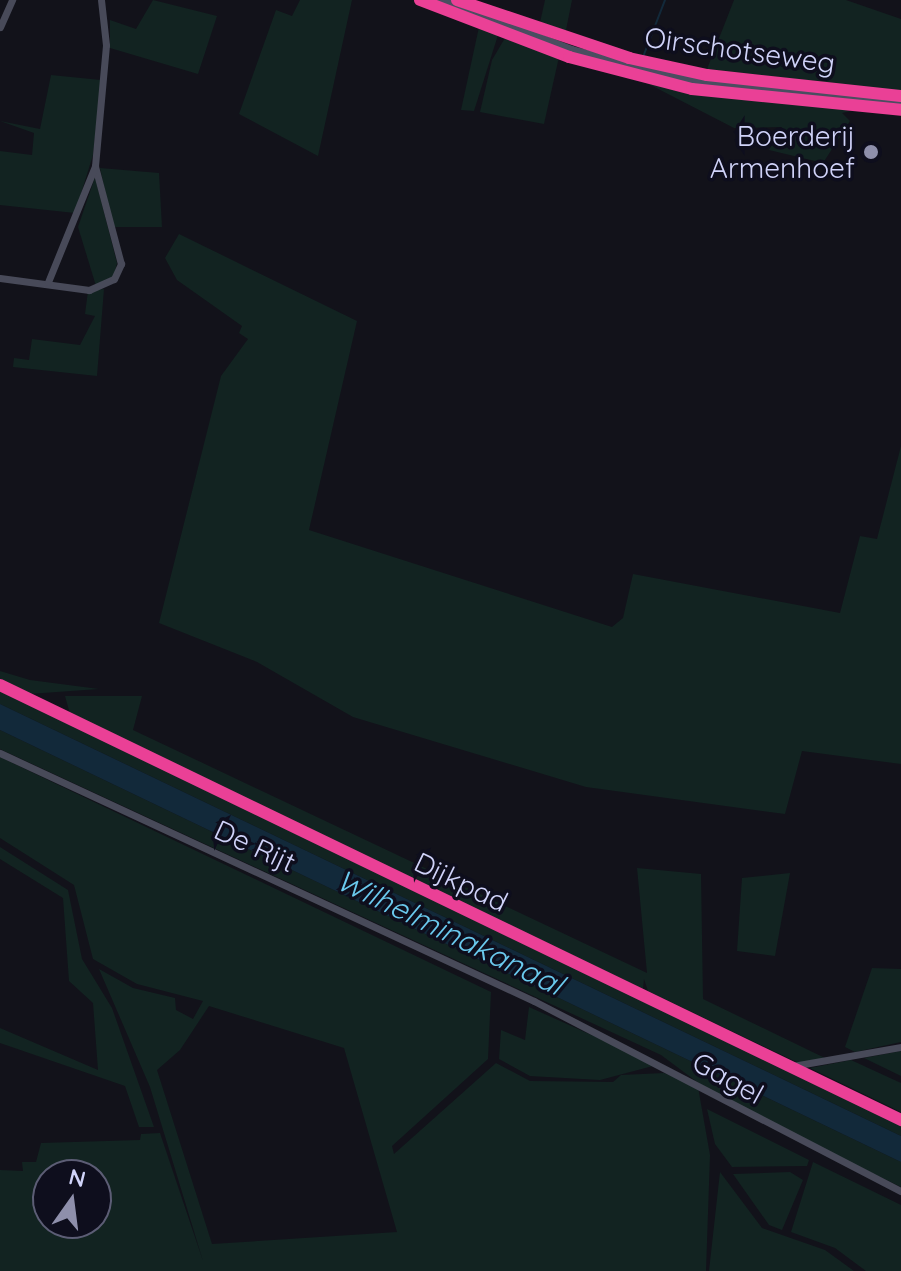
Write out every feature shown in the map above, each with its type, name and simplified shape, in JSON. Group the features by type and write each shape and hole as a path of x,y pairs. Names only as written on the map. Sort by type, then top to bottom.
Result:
{"main road":[{"name":"Oirschotseweg","path":"439,0 572,51 674,77 901,103"}],"street":[{"path":"0,27 12,0"},
{"path":"48,282 95,166 106,45 101,0"},
{"path":"0,278 48,282 89,290 114,279 121,264 95,166"},
{"name":"De Rijt","path":"0,753 534,1001"},
{"name":"Gagel","path":"534,1001 901,1191"},
{"path":"787,1067 901,1047"}],"shaded area":[{"path":"153,0 217,16 198,74 110,48 110,20 136,29"},
{"path":"300,0 352,0 318,156 239,114 276,10 292,16"},
{"path":"545,0 572,0 565,35 539,27"},
{"path":"734,0 846,0 901,19 901,91 707,69"},
{"path":"479,27 498,35 474,111 461,110"},
{"path":"505,38 559,57 544,124 480,112 492,60"},
{"path":"51,75 101,80 93,155 75,213 0,205 0,151 32,155 34,133 0,121 40,129"},
{"path":"637,78 697,91 859,109 842,113 850,121 823,163 769,150 782,127 734,128"},
{"path":"100,168 159,173 162,227 113,227"},
{"path":"95,177 117,263 114,276 96,286 78,227"},
{"path":"179,234 357,321 309,530 612,627 623,618 633,574 840,613 860,536 877,539 901,446 901,764 802,751 785,814 586,787 353,717 257,662 159,623 221,376 248,339 239,333 242,326 177,280 165,258"},
{"path":"104,289 97,376 13,367 14,358 29,360 32,339 80,345 95,316 85,314 88,291"},
{"path":"0,671 30,680 99,689 29,694 0,680"},
{"path":"0,689 901,1121 901,1136 0,704"},
{"path":"65,696 142,696 133,730 647,973 637,868 701,874 703,999 827,1059 801,1064 648,991 644,979 643,989 70,714"},
{"path":"0,730 901,1162 901,1187 720,1099 661,1055 0,749"},
{"path":"0,757 491,992 488,1059 392,1146 394,1154 496,1063 530,1081 613,1082 621,1075 664,1073 698,1087 710,1155 706,1271 0,1271 0,1170 23,1171 22,1162 32,1162 32,1239 112,1239 112,1159 37,1159 41,1143 140,1140 141,1134 160,1133 203,1261 150,1087 99,969 133,988 175,998 176,1010 193,1019 203,1001 137,984 93,959 74,885 0,838","holes":["209,1006 344,1048 397,1232 212,1244 157,1070 180,1050"]},
{"path":"0,847 68,890 82,959 112,1008 154,1127 139,1127 125,1086 0,1043 0,1028 98,1070 93,1003 69,981 63,898 0,859"},
{"path":"790,873 775,956 737,951 742,878"},
{"path":"872,968 901,969 901,1042 855,1052 845,1047"},
{"path":"529,1007 653,1066 600,1080 530,1076 499,1059 501,1030 525,1040"},
{"path":"901,1051 901,1076 864,1058"},
{"path":"851,1060 901,1083 901,1112 810,1068"},
{"path":"707,1109 809,1160 807,1166 732,1167 715,1144"},
{"path":"813,1162 901,1205 901,1271 866,1271 835,1248 791,1232"},
{"path":"720,1172 762,1228 825,1250 854,1271 709,1271"},
{"path":"790,1172 803,1180 782,1230 769,1225 733,1174"}],"water":[{"name":"Wilhelminakanaal","path":"0,704 901,1136 901,1162 0,730"}],"waterway":[{"path":"643,57 665,0"}],"cycle path":[{"path":"420,0 569,57 692,89 901,110"},
{"path":"457,0 629,58 707,75 901,96"},
{"name":"Dijkpad","path":"0,685 901,1120"}],"place":[{"name":"Boerderij Armenhoef","path":"871,152"}]}
